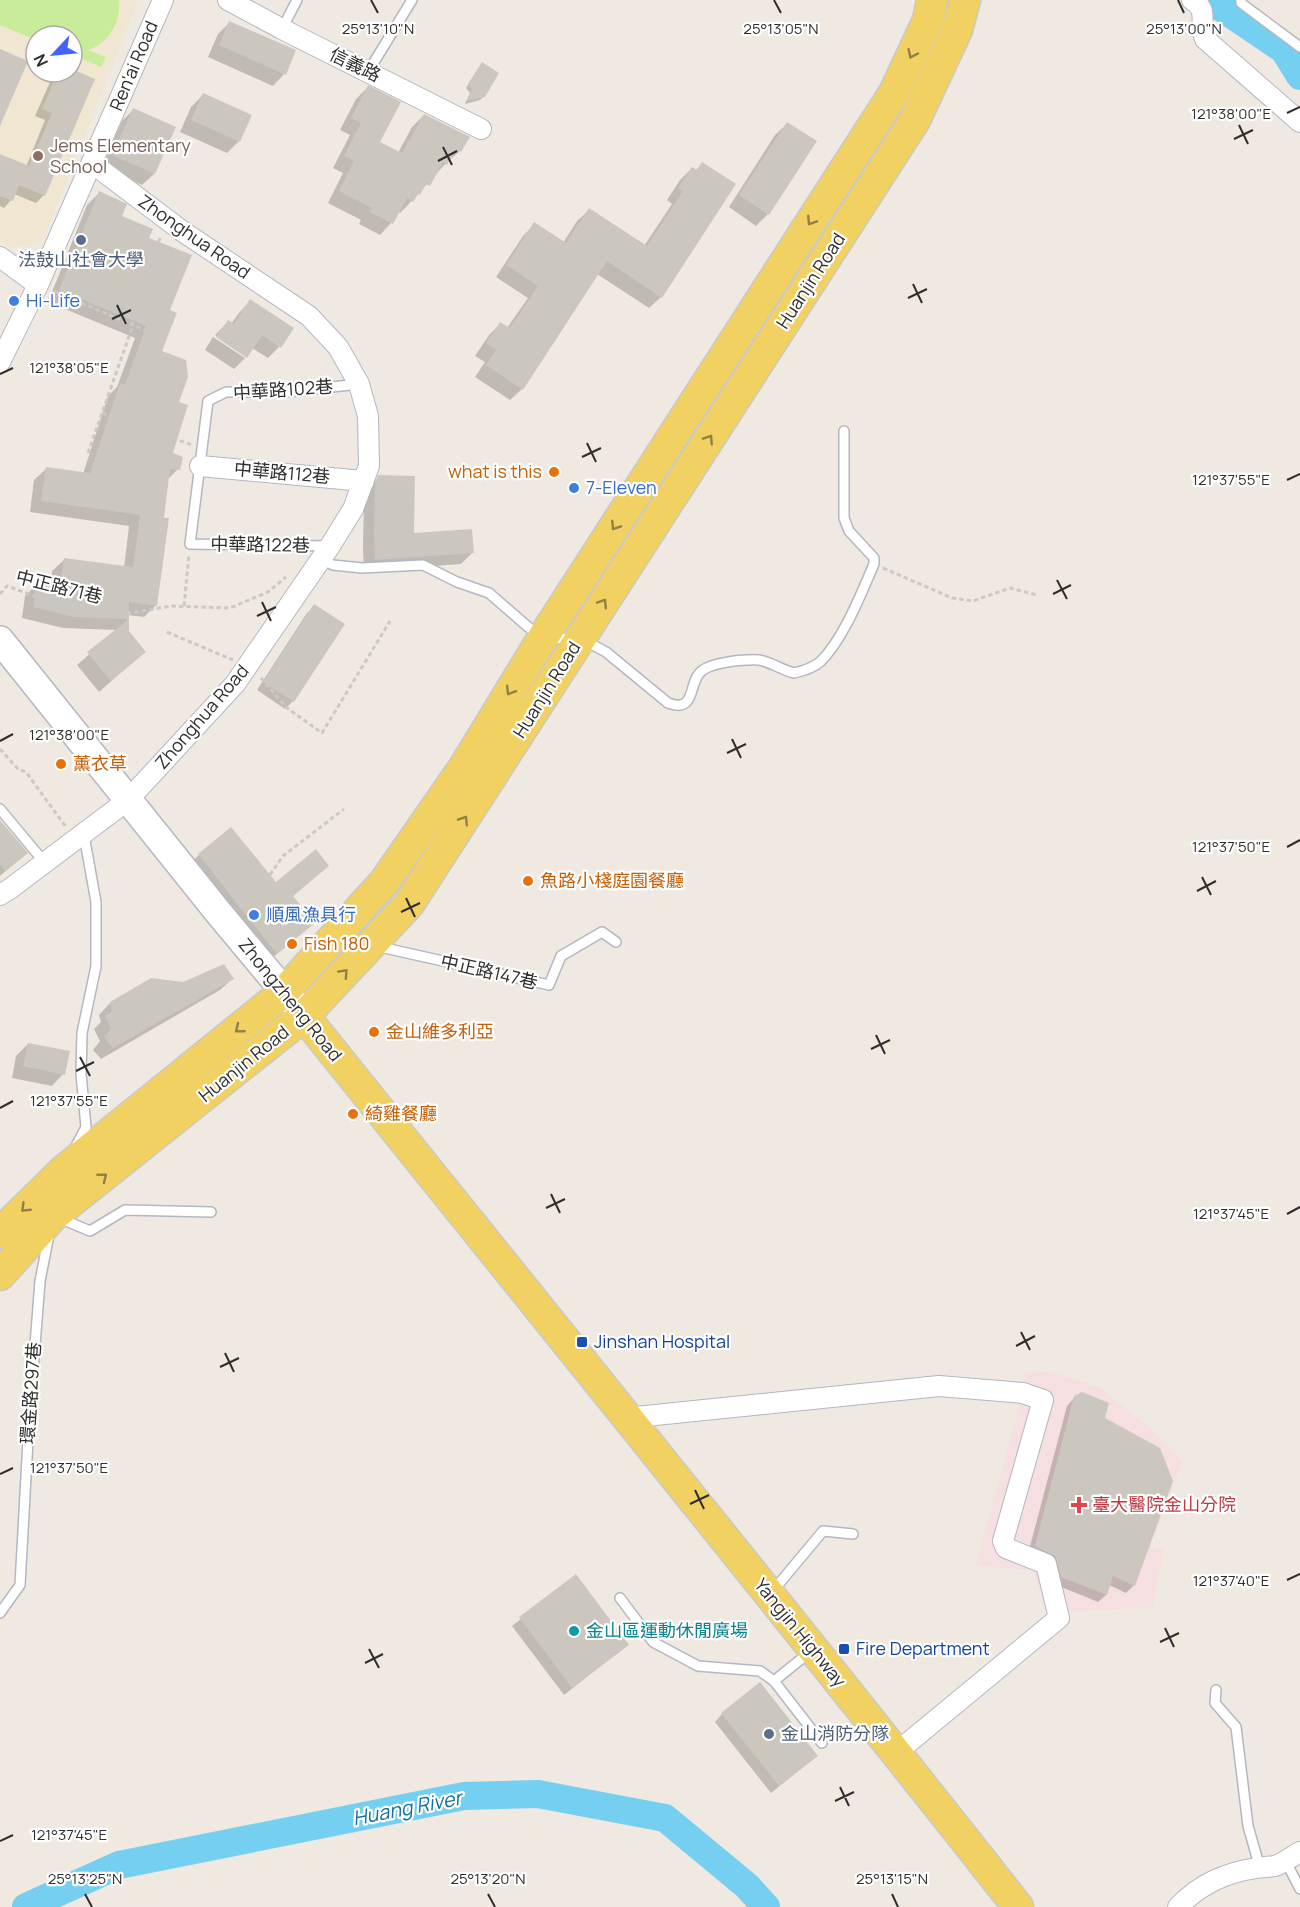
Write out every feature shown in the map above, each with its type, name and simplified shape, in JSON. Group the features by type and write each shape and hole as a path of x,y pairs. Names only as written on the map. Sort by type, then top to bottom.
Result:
{"main road":[{"name":"Huanjin Road","path":"0,1275 58,1196 284,992 385,881 464,767 542,639 894,93 928,20 933,0"},
{"name":"Huanjin Road","path":"0,1233 58,1196 304,1016 409,904 915,120 957,30 965,0"},
{"name":"Zhongzheng Road","path":"304,1016 579,1360"},
{"name":"Yangjin Highway","path":"579,1360 897,1752 1018,1907"}],"street":[{"name":"Ren'ai Road","path":"0,362 38,285 163,0"},
{"name":"信義路","path":"228,0 482,129"},
{"path":"1192,0 1203,9 1202,32 1205,39 1300,122"},
{"name":"Zhonghua Road","path":"0,895 45,864 128,800 235,684 326,553 353,509 369,466 368,416 359,384 338,347 309,316 168,220 92,163"},
{"path":"0,257 38,285"},
{"name":"中華路112巷","path":"201,457 364,481"},
{"name":"Zhongzheng Road","path":"0,640 304,1016"},
{"path":"626,1418 939,1386 1023,1393 1043,1400 1004,1541 1006,1548 1046,1564 1059,1618 897,1752"},
{"path":"1178,1907 1206,1883 1276,1865 1293,1856"}],"lane":[{"path":"282,29 297,0"},
{"path":"368,72 412,0"},
{"path":"1241,0 1241,3 1300,47"},
{"name":"中華路102巷","path":"201,457 208,401 226,392 287,392 359,384"},
{"path":"542,639 580,638 606,652 668,703 677,706 684,704 691,697 702,670 722,663 757,660 794,673 819,663 829,651 856,606 874,564 873,558 849,531 844,518 844,430"},
{"path":"190,544 201,457"},
{"name":"中華路122巷","path":"190,544 297,546 326,553 333,565 362,568 423,565 457,582 489,592 542,639"},
{"path":"0,809 45,864"},
{"name":"環金路297巷","path":"0,1613 20,1585 28,1434 40,1281 58,1196 86,1127 81,1074 82,1033 96,966 96,902 80,838"},
{"name":"中正路147巷","path":"370,945 549,985 561,956 602,932 616,942"},
{"path":"58,1196 90,1231 125,1210 211,1212"},
{"path":"769,1595 823,1531 853,1534"},
{"path":"620,1598 653,1642 698,1666 760,1671 774,1681 822,1743"},
{"path":"774,1681 813,1649"},
{"path":"1216,1690 1215,1703 1236,1728 1248,1826 1260,1868"},
{"path":"1293,1856 1300,1889"}],"path":[{"path":"88,453 133,325 129,312 168,220"},
{"path":"38,285 155,335"},
{"path":"102,412 201,457"},
{"path":"184,606 190,544"},
{"name":"中正路71巷","path":"0,594 7,586 59,605 117,615 172,606 230,608 268,592 293,571 297,546"},
{"path":"874,564 952,598 973,602 1010,588 1037,595"},
{"path":"167,632 247,666 264,681 287,708 322,733 390,621"},
{"path":"0,749 18,770 26,772 80,838"},
{"path":"218,912 263,885 283,856 344,809"}],"shaded area":[{"name":"Jems Elementary School","path":"0,0 138,0 42,242 12,248 0,240"},
{"name":"臺大醫院金山分院","path":"1050,1372 1100,1388 1152,1430 1182,1462 1150,1548 1163,1550 1153,1607 1058,1612 1045,1610 1034,1570 976,1566 1023,1393 1025,1373"}],"green space":[{"path":"0,0 119,0 118,16 112,31 102,43 87,50 106,57 101,67 84,60 84,24 24,24 24,35 0,25"}],"building":[{"path":"229,21 296,50 286,75 219,45"},
{"path":"0,49 24,59 24,70 0,126"},
{"path":"482,62 499,73 485,97 467,101 472,89 468,84"},
{"path":"84,74 95,79 45,196 19,185 13,201 0,196 0,154 29,166 52,113 42,109 53,84 84,84"},
{"path":"368,85 401,102 380,142 402,153 424,114 470,137 461,152 456,149 447,165 443,162 430,186 426,184 413,202 407,198 393,224 370,212 372,208 339,191 354,161 344,156 361,123 351,118"},
{"path":"203,93 252,115 240,142 191,120"},
{"path":"133,108 176,127 155,174 112,155"},
{"path":"787,122 817,141 769,215 739,195"},
{"path":"702,162 736,184 662,298 607,261 523,390 486,365 496,350 486,343 500,322 510,328 538,286 506,265 534,222 566,243 589,208 647,246 683,191 678,188 692,167 697,170"},
{"path":"99,191 127,204 122,216 153,229 149,238 192,255 170,310 177,313 162,351 186,360 188,377 179,402 188,405 173,453 183,457 180,470 170,469 164,518 169,518 157,606 129,602 129,619 75,617 33,607 36,583 61,581 64,558 133,567 140,515 41,501 46,467 90,473 120,383 125,385 146,326 59,290"},
{"path":"250,299 294,328 281,348 262,335 247,358 216,337 228,320 234,324"},
{"path":"378,475 415,476 414,533 472,529 474,553 375,560 375,484"},
{"path":"314,604 345,624 294,702 263,682"},
{"path":"129,619 129,631 146,652 111,681 87,652"},
{"path":"0,820 28,853 6,871 0,864"},
{"path":"231,827 276,882 316,849 329,866 293,896 315,923 277,954 198,854"},
{"path":"224,964 234,979 113,1048 104,1037 111,1029 105,1016 112,1011 110,1002 151,978 183,982"},
{"path":"28,1043 70,1051 65,1075 23,1066"},
{"path":"1082,1392 1109,1403 1105,1418 1160,1448 1173,1481 1135,1586 1113,1576 1107,1595 1061,1577 1055,1556 1035,1546 1074,1396"},
{"name":"金山區運動休閒廣場","path":"576,1574 629,1645 572,1688 519,1617"},
{"name":"金山消防分隊","path":"760,1682 818,1756 779,1786 721,1713"}],"waterway":[{"path":"1210,0 1284,50 1300,76"},
{"name":"Huang River","path":"26,1907 119,1865 464,1796 538,1794 665,1818 747,1886 766,1907"}],"place":[{"name":"Jems Elementary School","path":"38,156"},
{"name":"法鼓山社會大學","path":"81,240"},
{"name":"Hi-Life","path":"14,301"},
{"name":"what is this","path":"554,472"},
{"name":"7-Eleven","path":"574,488"},
{"name":"薰衣草","path":"61,764"},
{"name":"魚路小棧庭園餐廳","path":"528,881"},
{"name":"順風漁具行","path":"254,915"},
{"name":"Fish 180","path":"292,944"},
{"name":"金山維多利亞","path":"374,1032"},
{"name":"綺雞餐廳","path":"353,1114"},
{"name":"Jinshan Hospital","path":"582,1342"},
{"name":"臺大醫院金山分院","path":"1079,1505"},
{"name":"金山區運動休閒廣場","path":"574,1631"},
{"name":"Fire Department","path":"844,1649"},
{"name":"金山消防分隊","path":"769,1734"}]}
